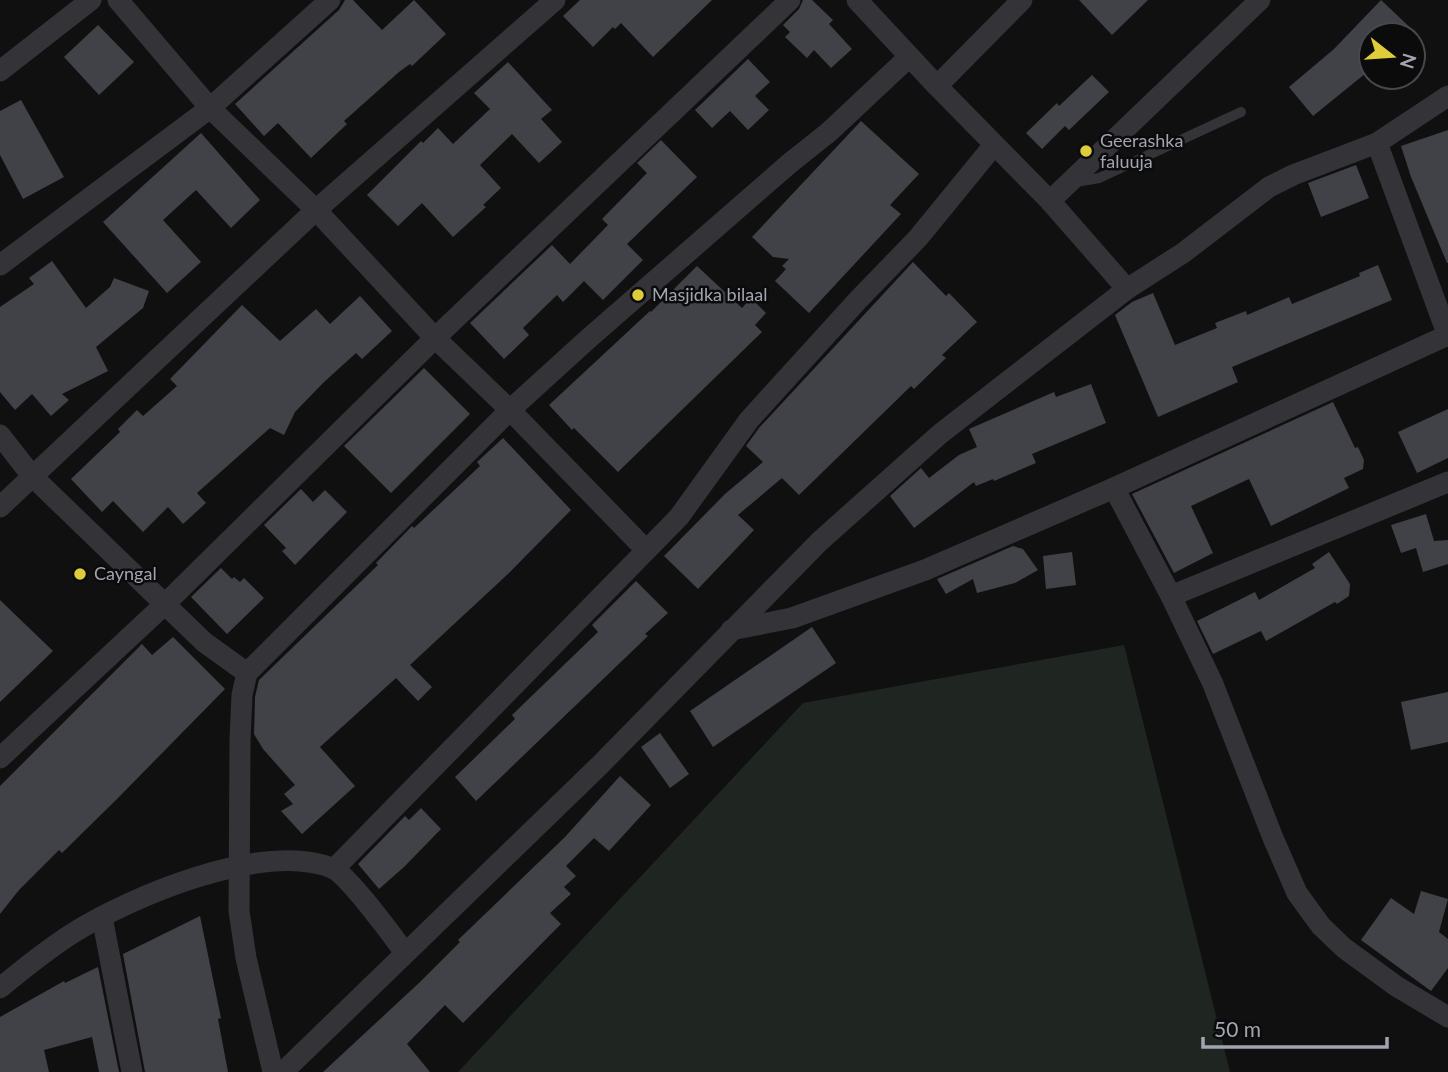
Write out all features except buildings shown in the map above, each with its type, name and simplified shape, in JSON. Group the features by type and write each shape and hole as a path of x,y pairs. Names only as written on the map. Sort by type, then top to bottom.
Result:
{"street":[{"path":"0,71 91,0"},
{"path":"118,0 210,108 316,210 435,338 510,410 646,550"},
{"path":"0,265 210,108 330,0"},
{"path":"0,507 316,210 555,0"},
{"path":"0,758 165,604 435,338 790,0"},
{"path":"857,0 1050,201 1127,289"},
{"path":"937,86 1022,0"},
{"path":"1050,201 1260,0"},
{"path":"273,1072 239,911 237,866 240,740 242,695 247,673 510,410 629,303 829,132 909,57"},
{"path":"284,1072 598,767 820,541 930,442 1127,289 1183,253 1269,187 1377,143 1448,96"},
{"path":"732,630 792,618 925,570 1114,488 1448,335 1377,143"},
{"path":"334,869 679,517 749,421 918,237 994,145"},
{"path":"0,435 33,477 204,642 247,673"},
{"path":"1171,596 1448,482"},
{"path":"1114,488 1171,596 1213,684 1297,893 1321,926 1344,948 1396,986 1448,1017"},
{"path":"0,988 72,933 102,917 169,886 237,866 262,862 293,861 334,869 367,904 405,953"},
{"path":"102,917 132,1072"}],"lane":[{"path":"1066,184 1099,178 1241,112"}],"shaded area":[{"path":"1124,645 1230,1072 458,1072 803,703"}],"place":[{"name":"Geerashka faluuja","path":"1086,151"},
{"name":"Masjidka bilaal","path":"638,295"},
{"name":"Cayngal","path":"80,574"}]}
